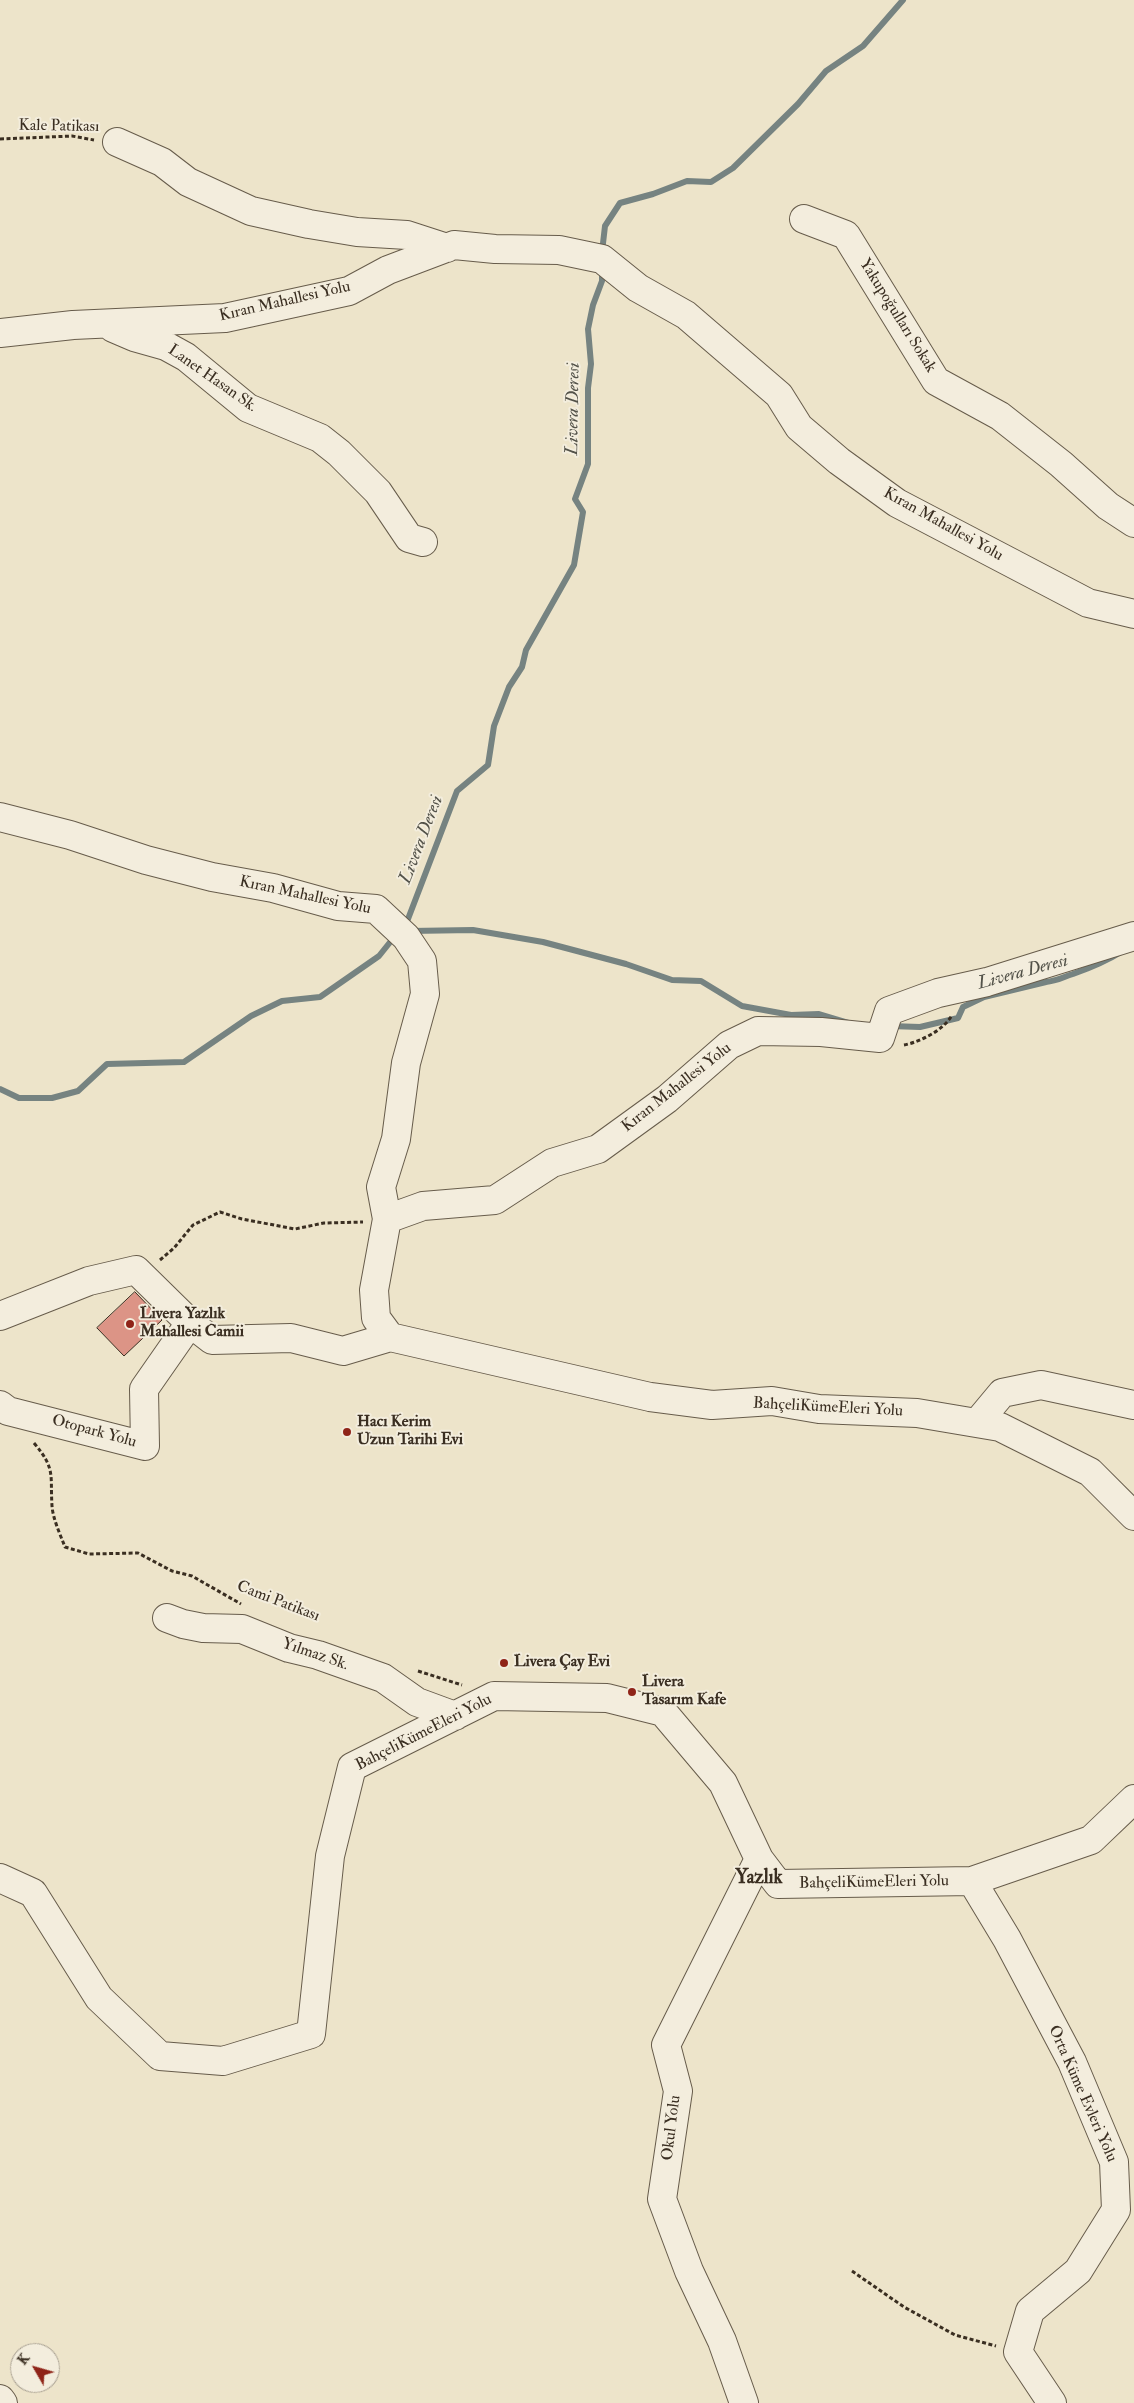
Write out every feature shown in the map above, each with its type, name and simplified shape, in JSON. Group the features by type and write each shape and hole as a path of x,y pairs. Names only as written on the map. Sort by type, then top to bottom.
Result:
{"street":[{"path":"117,142 162,162 188,182 251,211 357,232 407,235 447,248"},
{"name":"Yakupoğulları Sokak","path":"804,219 846,235 936,380 1000,416 1061,464 1108,506 1134,523"},
{"name":"Kıran Mahallesi Yolu","path":"0,333 103,324 225,318 349,291 388,270 454,245 495,249 560,250 602,259 638,288 686,315 779,395 799,427 839,461 898,503 1088,603 1134,614"},
{"name":"Lanet Hasan Sk.","path":"103,324 134,337 166,346 186,357 248,408 320,438 339,453 378,492 409,538 423,542"},
{"name":"Kıran Mahallesi Yolu","path":"0,817 70,835 146,860 212,877 273,888 338,906 376,909 406,937 422,962 425,994 406,1063 396,1139 381,1187 387,1219 374,1290 376,1318 390,1337"},
{"name":"Kıran Mahallesi Yolu","path":"387,1219 423,1206 495,1200 552,1163 598,1148 667,1099 729,1045 758,1031 821,1032 880,1038 889,1011 938,993 987,982 1134,936"},
{"name":"BahçeliKümeEleri Yolu","path":"0,1316 89,1281 136,1270 190,1323 212,1340 291,1338 343,1350 390,1337 650,1397 712,1405 772,1402 819,1409 917,1413 1000,1427 1090,1472 1134,1516"},
{"name":"Otopark Yolu","path":"0,1405 8,1411 144,1446 144,1389 190,1323"},
{"path":"977,1423 1002,1394 1041,1385 1134,1405"},
{"name":"Yılmaz Sk.","path":"167,1618 203,1628 242,1629 289,1648 318,1655 383,1678 417,1702 455,1716"},
{"name":"BahçeliKümeEleri Yolu","path":"0,1878 32,1894 99,1998 160,2056 223,2061 311,2034 330,1856 352,1767 494,1696 607,1698 663,1712 723,1783 759,1860 778,1884 972,1881 1091,1840 1134,1799"},
{"name":"Okul Yolu","path":"744,2403 722,2340 689,2271 662,2199 678,2091 666,2045 759,1860"},
{"name":"Orta Küme Evleri Yolu","path":"972,1881 1007,1939 1072,2062 1114,2162 1124,2175 1116,2210 1078,2271 1030,2311 1018,2352"},
{"path":"1018,2352 1052,2403"},
{"path":"0,2399 3,2403"}],"path":[{"name":"Kale Patikası","path":"0,139 72,136 117,142"},
{"name":"Cami Patikası","path":"31,1439 47,1459 53,1478 52,1507 65,1547 89,1554 138,1553 172,1571 192,1576 248,1607"},
{"path":"415,1670 461,1684 479,1703"},
{"path":"852,2271 904,2307 956,2335 1018,2352"}],"building":[{"name":"Livera Yazlık Mahallesi Camii","path":"135,1292 162,1320 124,1356 97,1328"}],"waterway":[{"name":"Livera Deresi","path":"602,252 605,226 620,203 653,194 687,181 711,182 733,168 798,104 826,71 863,46 903,0"},
{"name":"Livera Deresi","path":"402,926 408,919 457,791 488,765 494,726 509,687 522,667 526,650 574,565 583,512 575,499 588,464 588,388 591,364 588,329 593,305 602,281 602,269"},
{"name":"Livera Deresi","path":"410,931 473,930 543,942 626,964 672,980 701,981 742,1006 791,1015 819,1014 849,1023"},
{"name":"Livera Deresi","path":"0,1089 19,1098 52,1098 78,1091 107,1064 184,1062 251,1016 282,1001 320,997 379,956 395,936"},
{"name":"Livera Deresi","path":"890,1026 920,1027 958,1018 963,1007 984,997 1057,980 1109,959 1121,952"}],"place":[{"name":"Livera Yazlık Mahallesi Camii","path":"130,1324"},
{"name":"Hacı Kerim Uzun Tarihi Evi","path":"347,1432"},
{"name":"Livera Çay Evi","path":"504,1663"},
{"name":"Livera Tasarım Kafe","path":"632,1692"}],"district":[{"name":"Yazlık","path":"759,1879"}]}
